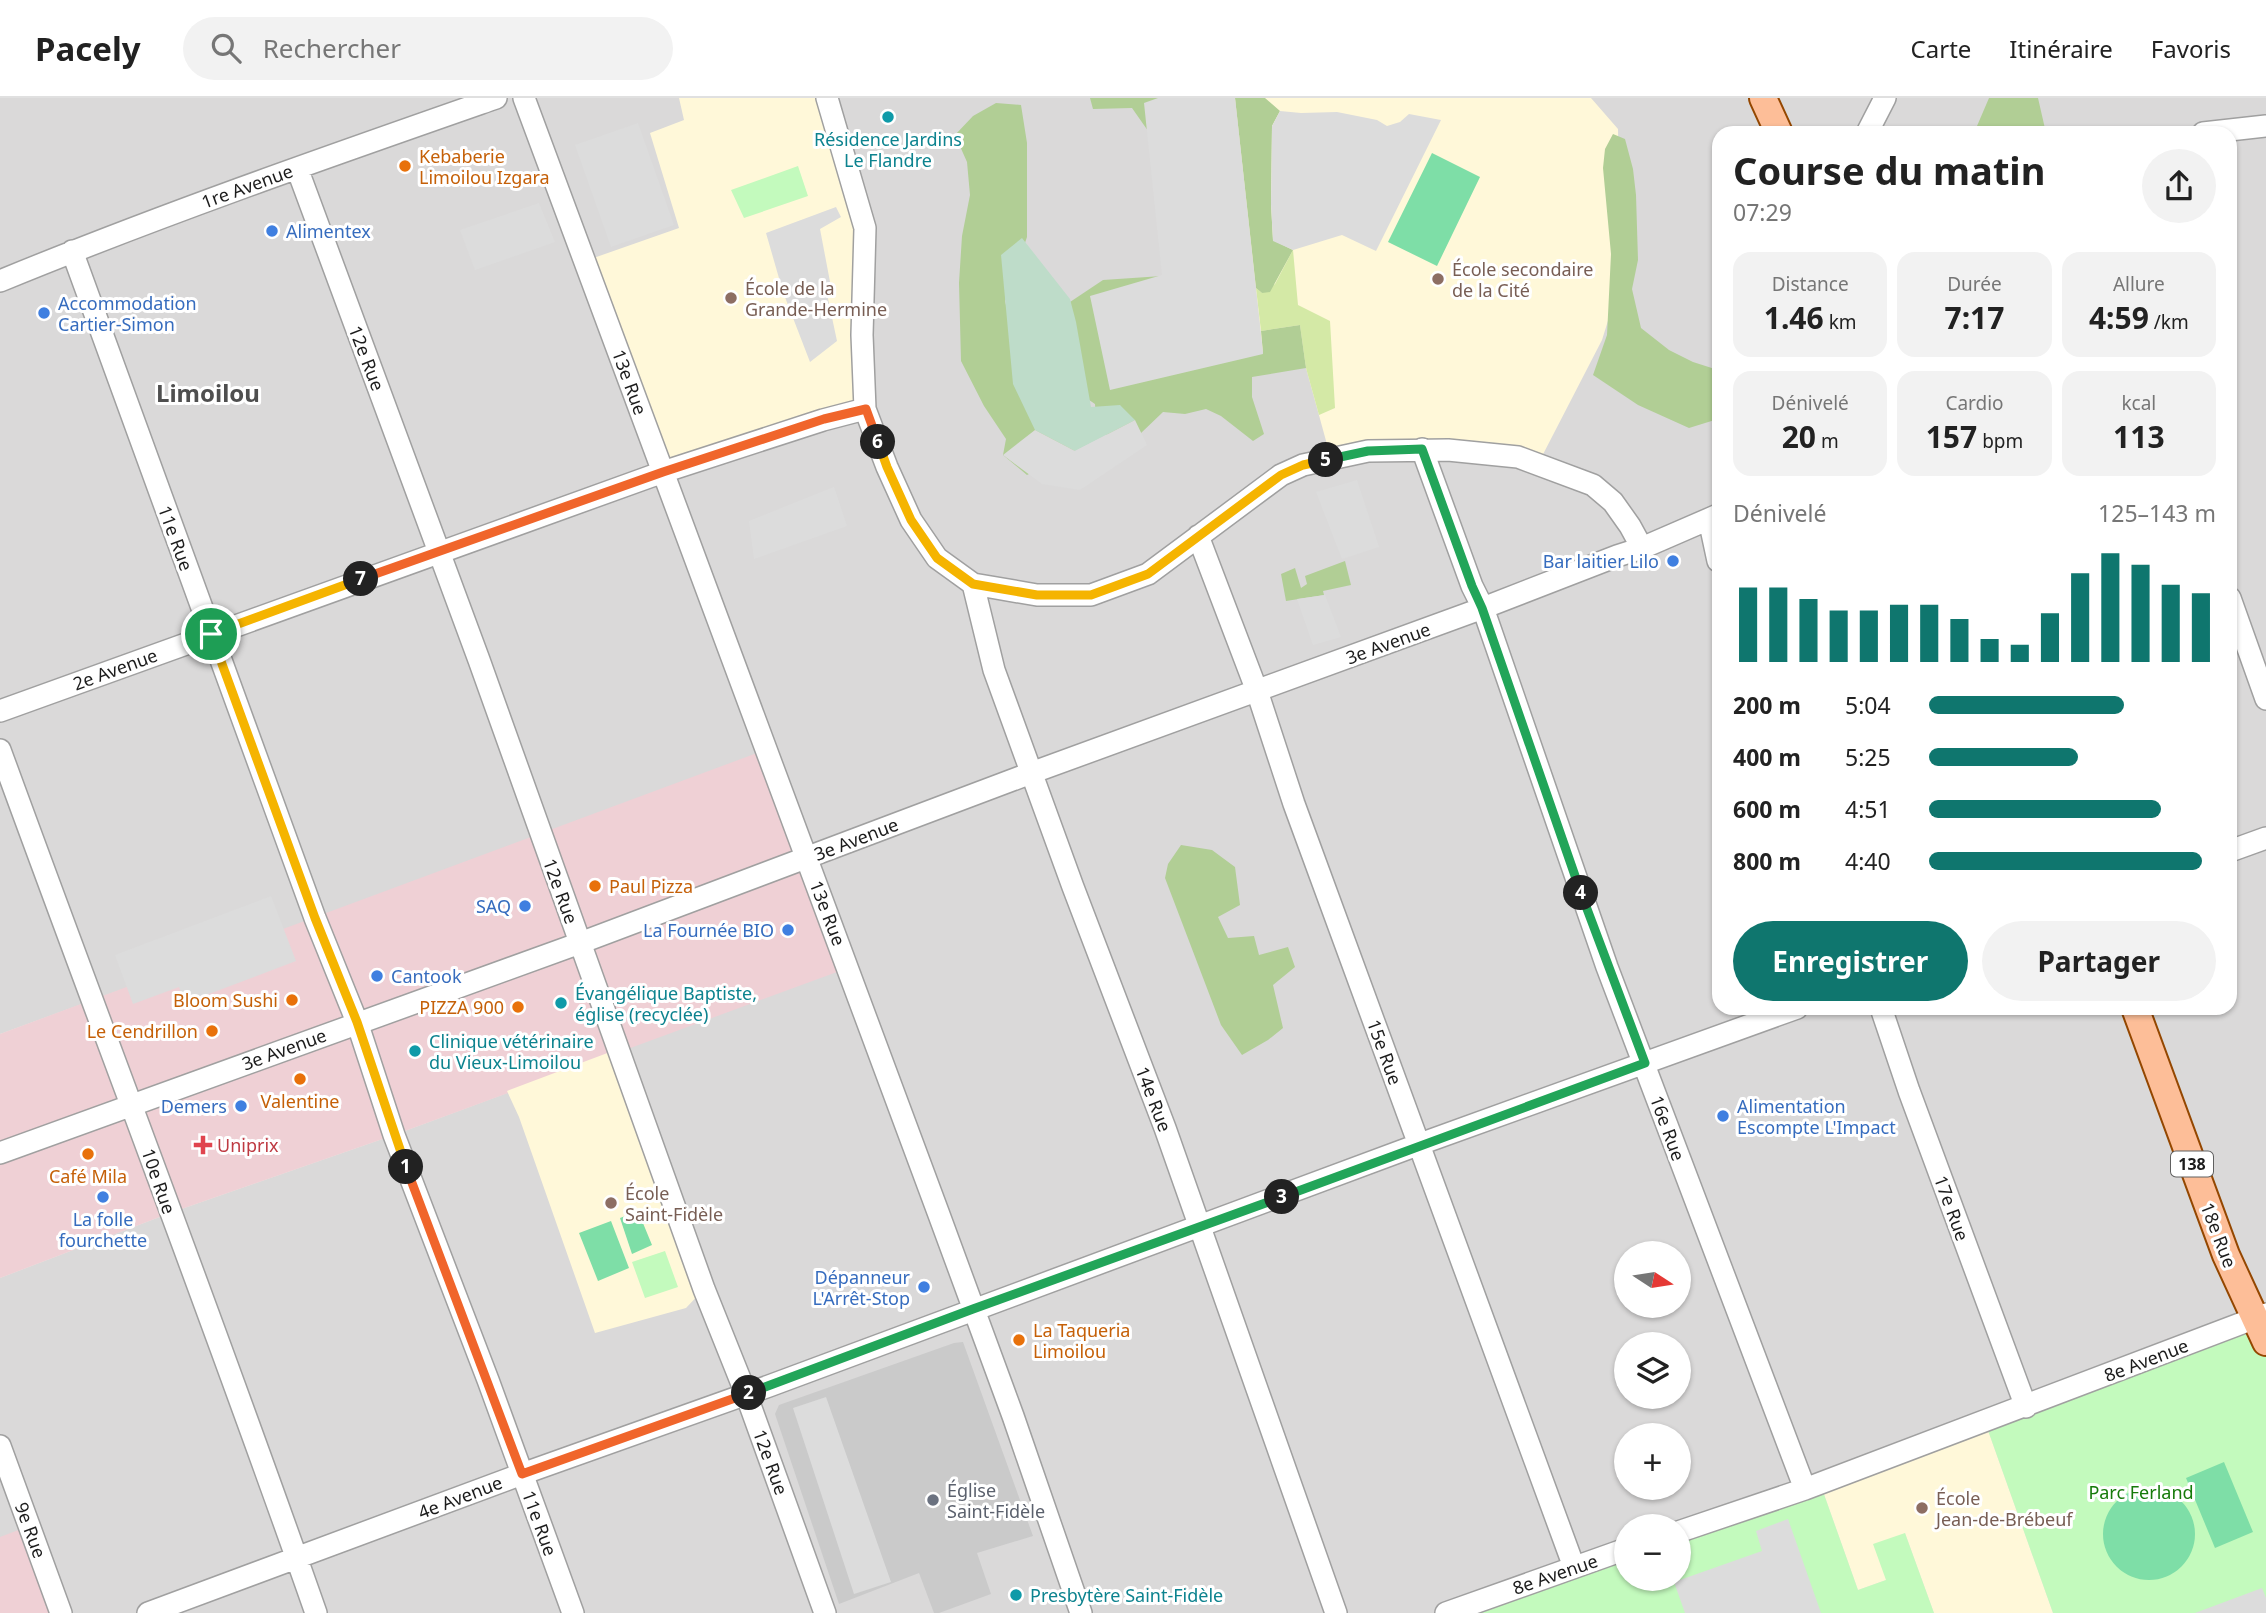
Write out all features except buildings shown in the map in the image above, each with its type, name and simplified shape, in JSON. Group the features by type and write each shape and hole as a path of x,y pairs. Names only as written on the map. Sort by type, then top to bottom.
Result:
{"main road":[{"path":"1763,98 1776,126"},
{"name":"18e Rue","path":"2138,1015 2226,1255 2260,1316 2266,1342"}],"street":[{"name":"1re Avenue","path":"0,281 72,251 496,98"},
{"name":"13e Rue","path":"524,98 1013,1416 1081,1613"},
{"path":"827,98 865,228 862,335 866,409 887,467 911,520 937,558 973,584 1037,595 1091,595 1148,574 1281,475 1303,465 1368,451 1422,449 1518,457 1593,485 1613,502 1642,548"},
{"path":"1871,126 1885,98"},
{"path":"2237,129 2266,126"},
{"name":"12e Rue","path":"297,168 704,1289 747,1394 825,1613"},
{"name":"11e Rue","path":"72,251 315,918 357,1022 394,1135 573,1613"},
{"name":"2e Avenue","path":"0,711 663,472 824,419 866,409"},
{"name":"16e Rue","path":"1422,449 1482,608 1607,967 1805,1489"},
{"name":"3e Avenue","path":"0,1153 580,943 1031,773 1642,548 1712,518"},
{"name":"15e Rue","path":"1198,536 1257,691 1294,804 1574,1567"},
{"name":"14e Rue","path":"973,584 994,670 1165,1128 1336,1613"},
{"path":"2237,618 2266,699"},
{"name":"10e Rue","path":"0,750 133,1105 316,1613"},
{"path":"2237,848 2266,838"},
{"name":"4e Avenue","path":"148,1613 1199,1228 1420,1144 1778,1015"},
{"name":"17e Rue","path":"1883,1015 2026,1407"},
{"name":"8e Avenue","path":"1691,1528 1805,1489 2026,1407 2260,1316"},
{"name":"9e Rue","path":"0,1447 61,1613"},
{"name":"8e Avenue","path":"1446,1613 1614,1553"}],"shaded area":[{"path":"0,98 2266,98 2266,1314 1691,1521 1691,1514 1614,1514 1614,1553 1446,1613 0,1613 0,1278 170,1213 394,1135 836,971 202,960 0,1034"},
{"name":"École de la Grande-Hermine","path":"679,98 827,98 865,228 865,409 663,472 585,261 679,228 650,133 684,120"},
{"path":"1158,98 1235,98 1263,354 1110,390 1090,296 1162,275 1144,103"},
{"name":"École secondaire de la Cité","path":"1235,98 1591,98 1618,129 1620,282 1602,340 1538,464 1518,457 1331,459 1300,346 1263,354"},
{"path":"1280,111 1337,112 1377,120 1387,126 1400,122 1409,114 1441,120 1376,251 1342,235 1293,250 1273,241 1272,126"},
{"path":"638,123 674,225 611,247 575,145"},
{"path":"539,203 555,242 475,270 460,230"},
{"path":"836,207 841,217 820,229 831,287 827,294 837,341 810,362 783,292 766,233"},
{"path":"1135,420 1147,445 1080,490 1042,484 1003,455 1035,430 1075,451"},
{"path":"1357,480 1379,547 1342,559 1316,492"},
{"path":"834,487 847,526 754,559 749,521"},
{"path":"1325,595 1341,637 1313,645 1297,599"},
{"path":"757,753 837,972 394,1135 170,1213 0,1278 0,1034"},
{"path":"271,896 296,961 185,1003 179,987 133,1004 115,955"},
{"name":"École Saint-Fidèle","path":"618,1049 704,1289 686,1308 595,1333 519,1117 507,1091"},
{"path":"963,1342 1033,1536 977,1553 991,1594 939,1613 934,1613 919,1573 839,1604 775,1414 779,1405"},
{"path":"826,1397 891,1582 854,1594 793,1408"},
{"name":"École Jean-de-Brébeuf","path":"1985,1422 2053,1613 1934,1613 1905,1533 1886,1580 1858,1590 1820,1483"},
{"path":"1788,1519 1821,1613 1685,1613 1677,1591 1691,1591 1691,1576 1762,1551 1756,1531"},
{"path":"29,1526 61,1613 0,1613 0,1537"},
{"path":"2262,1588 2266,1598 2266,1613 2195,1613"}],"green space":[{"path":"1090,98 1168,98 1153,138 1132,108 1093,109"},
{"path":"1235,98 1265,98 1280,111 1272,126 1273,240 1293,250 1270,292 1262,293 1256,288"},
{"path":"1989,98 2038,98 2044,126 2013,126 1977,126"},
{"path":"996,103 1021,105 1027,143 1027,237 1005,301 1026,386 1075,451 1027,475 1003,455 1006,439 984,406 961,361 959,283 962,236 970,195 967,162 955,135 973,116"},
{"path":"1613,134 1625,139 1633,169 1638,260 1632,289 1641,328 1669,350 1712,368 1712,421 1689,428 1638,405 1593,375 1607,335 1611,254 1603,168 1605,149"},
{"path":"1432,153 1480,177 1437,266 1388,242"},
{"path":"798,166 808,196 744,218 731,190"},
{"path":"1022,238 1070,299 1091,407 1120,405 1135,420 1075,451 1035,430 1013,384 1001,255"},
{"path":"1293,250 1298,305 1330,321 1335,408 1319,415 1306,368 1300,325 1261,331 1256,288 1262,293 1275,284"},
{"path":"1162,276 1090,297 1263,353 1261,331 1300,325 1306,368 1252,377 1252,397 1264,434 1253,441 1221,416 1206,409 1185,414 1163,412 1140,434 1097,435 1095,404 1061,381 1070,302 1103,280"},
{"path":"1345,561 1351,585 1323,591 1324,595 1286,601 1281,574 1295,568 1301,588 1307,584 1305,576"},
{"path":"1181,845 1212,850 1235,867 1240,905 1218,917 1228,938 1254,936 1259,955 1288,947 1295,967 1273,985 1283,1028 1242,1055 1221,1025 1165,878 1168,864"},
{"path":"638,1211 652,1245 632,1254 620,1218"},
{"path":"611,1221 629,1268 598,1281 579,1233"},
{"path":"665,1251 678,1287 645,1298 632,1262"},
{"name":"Parc Ferland","path":"2253,1318 2266,1342 2266,1613 2053,1613 1985,1422"},
{"path":"2224,1462 2253,1532 2215,1548 2186,1478"},
{"path":"1820,1483 1858,1590 1886,1580 1873,1544 1905,1533 1934,1613 1446,1613 1614,1553 1614,1591 1691,1591 1691,1528"},
{"path":"2149,1488 2166,1492 2181,1502 2191,1517 2195,1534 2191,1551 2181,1566 2166,1576 2149,1580 2132,1576 2117,1566 2107,1551 2103,1534 2107,1517 2117,1502 2132,1492"}],"place":[{"name":"Résidence Jardins Le Flandre","path":"888,117"},
{"name":"Kebaberie Limoilou Izgara","path":"405,166"},
{"name":"Alimentex","path":"272,231"},
{"name":"École secondaire de la Cité","path":"1438,279"},
{"name":"École de la Grande-Hermine","path":"731,298"},
{"name":"Accommodation Cartier-Simon","path":"44,313"},
{"name":"Bar laitier Lilo","path":"1673,561"},
{"name":"Paul Pizza","path":"595,886"},
{"name":"SAQ","path":"525,906"},
{"name":"La Fournée BIO","path":"788,930"},
{"name":"Cantook","path":"377,976"},
{"name":"Bloom Sushi","path":"292,1000"},
{"name":"Évangélique Baptiste, église (recyclée)","path":"561,1003"},
{"name":"PIZZA 900","path":"518,1007"},
{"name":"Le Cendrillon","path":"212,1031"},
{"name":"Clinique vétérinaire du Vieux-Limoilou","path":"415,1051"},
{"name":"Valentine","path":"300,1079"},
{"name":"Demers","path":"241,1106"},
{"name":"Alimentation Escompte L'Impact","path":"1723,1116"},
{"name":"Uniprix","path":"203,1145"},
{"name":"Café Mila","path":"88,1154"},
{"name":"La folle fourchette","path":"103,1197"},
{"name":"École Saint-Fidèle","path":"611,1203"},
{"name":"Dépanneur L'Arrêt-Stop","path":"924,1287"},
{"name":"La Taqueria Limoilou","path":"1019,1340"},
{"name":"Église Saint-Fidèle","path":"933,1500"},
{"name":"École Jean-de-Brébeuf","path":"1922,1508"},
{"name":"Presbytère Saint-Fidèle","path":"1016,1595"}],"district":[{"name":"Limoilou","path":"208,392"}],"route":[{"path":"866,409 887,467 911,520 937,558 973,584 1037,595 1091,595 1148,574 1281,475 1303,465 1368,451 1422,449 1482,608 1607,967 1645,1063 769,1386 522,1474 394,1135 357,1022 315,918 211,634 663,472 824,419 866,409"}]}
